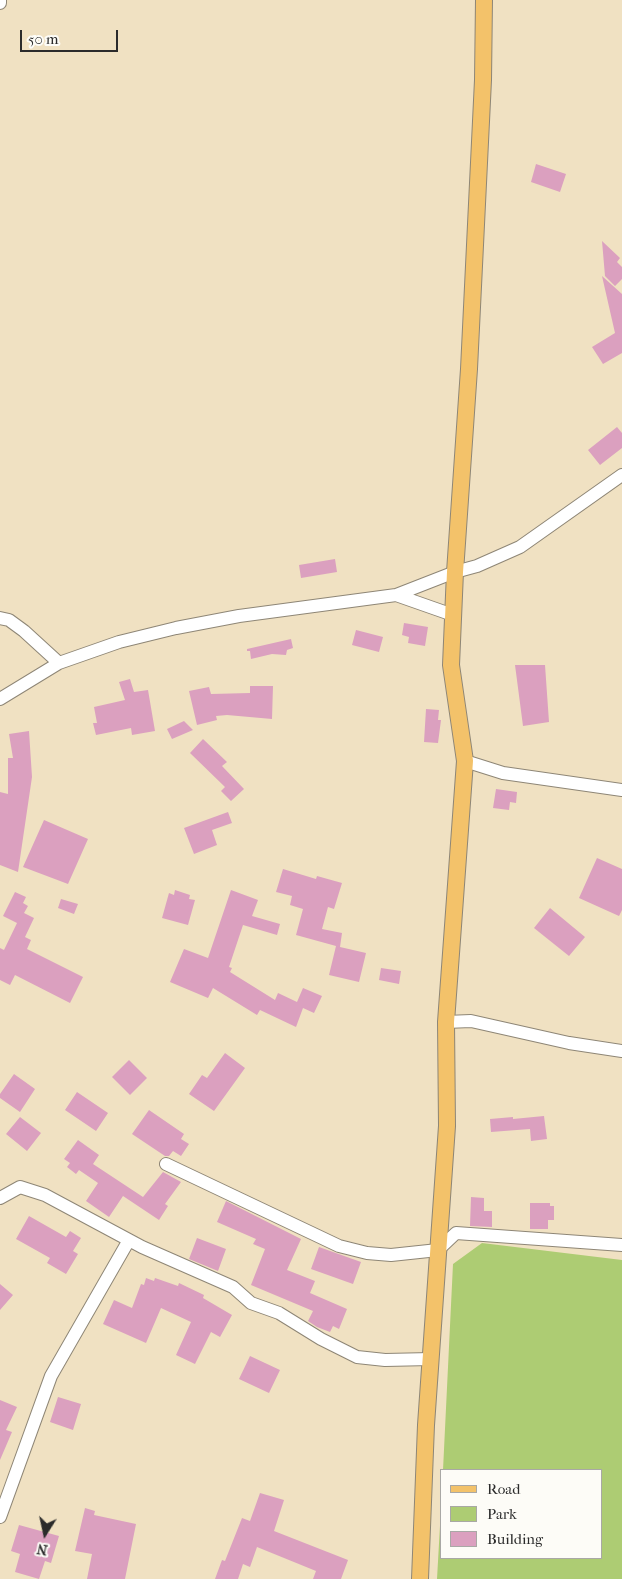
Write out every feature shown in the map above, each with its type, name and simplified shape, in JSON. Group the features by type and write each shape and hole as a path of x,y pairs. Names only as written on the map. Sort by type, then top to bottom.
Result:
{"main road":[{"path":"420,1579 430,1359 447,1126 446,1022 465,761 451,665 455,572 469,369 483,80 484,0"}],"street":[{"path":"0,699 17,691 59,663 119,642 176,628 286,608 396,594 455,572 478,566 520,547 622,475"},
{"path":"396,594 453,615"},
{"path":"0,618 9,620 24,631 59,663"},
{"path":"465,761 503,773 622,790"},
{"path":"446,1022 471,1021 569,1043 622,1051"},
{"path":"166,1164 230,1196 339,1246 356,1251 392,1255 438,1250 456,1233 622,1245"},
{"path":"0,1198 20,1187 31,1189 129,1240 233,1287 251,1303 284,1315 346,1353 369,1359 430,1359"},
{"path":"0,1517 51,1376 129,1240"}],"green space":[{"path":"482,1243 622,1260 622,1579 437,1579 440,1526 440,1559 602,1559 602,1469 443,1469 453,1264"}],"building":[{"path":"536,164 566,174 560,192 531,182"},
{"path":"602,241 620,258 617,262 622,267 622,279 615,286 605,276"},
{"path":"602,276 622,294 622,353 603,364 592,347 615,333"},
{"path":"617,427 622,433 622,448 600,465 588,450"},
{"path":"335,559 337,572 301,578 299,565"},
{"path":"404,623 428,627 425,646 408,643 409,637 402,635"},
{"path":"356,630 383,637 379,652 352,645"},
{"path":"291,639 293,648 287,650 286,655 272,654 251,659 250,651 247,651 247,649"},
{"path":"515,665 545,665 549,722 523,726"},
{"path":"130,679 134,692 148,690 155,731 132,735 131,728 96,735 93,723 97,723 94,707 125,700 119,682"},
{"path":"250,686 273,686 272,719 227,715 216,716 217,720 197,725 189,691 209,687 211,694 250,693"},
{"path":"426,709 439,710 438,720 441,720 438,743 424,742"},
{"path":"184,721 193,730 172,739 167,729"},
{"path":"29,731 32,777 18,872 0,865 0,792 8,794 8,758 13,758 9,734"},
{"path":"203,739 227,762 222,766 244,789 231,801 221,791 225,787 190,753"},
{"path":"496,789 517,792 516,803 510,802 509,810 493,808"},
{"path":"228,812 232,823 212,830 217,845 194,854 184,828"},
{"path":"44,820 88,839 68,884 23,867"},
{"path":"597,858 622,869 622,910 619,916 579,898"},
{"path":"283,869 316,879 317,876 342,883 334,909 328,907 322,929 342,933 340,947 366,953 359,982 329,975 336,946 296,935 303,909 290,905 292,896 276,892"},
{"path":"175,890 190,895 189,899 195,900 188,925 162,918 169,893 174,895"},
{"path":"231,890 258,900 252,916 280,924 277,935 243,925 229,967 232,968 230,972 275,1000 278,993 297,1002 303,988 322,996 314,1013 303,1008 296,1027 260,1010 257,1015 213,988 208,998 170,982 184,949 208,958"},
{"path":"15,892 26,897 23,903 28,906 24,913 34,918 25,937 31,940 27,949 83,977 70,1003 15,975 10,985 0,980 0,948 4,950 17,923 3,916"},
{"path":"61,899 78,904 74,914 58,908"},
{"path":"550,908 585,937 569,956 534,928"},
{"path":"381,968 401,971 399,984 379,980"},
{"path":"225,1053 245,1068 214,1111 189,1094 202,1075 207,1078"},
{"path":"129,1060 147,1078 130,1095 112,1077"},
{"path":"14,1074 35,1089 20,1112 0,1098 0,1094"},
{"path":"77,1092 108,1113 96,1131 65,1110"},
{"path":"149,1110 184,1134 181,1139 189,1144 181,1156 173,1151 169,1156 165,1156 132,1134"},
{"path":"544,1116 547,1139 531,1141 530,1129 491,1132 490,1119"},
{"path":"20,1117 41,1133 27,1151 6,1134"},
{"path":"78,1140 99,1155 93,1164 143,1197 163,1172 181,1182 165,1204 168,1206 159,1220 123,1196 109,1217 86,1201 98,1183 79,1170 76,1174 67,1167 70,1163 64,1159"},
{"path":"471,1197 484,1198 484,1211 492,1211 492,1227 470,1226"},
{"path":"226,1201 301,1239 287,1270 315,1281 310,1293 347,1309 339,1329 333,1326 330,1332 317,1327 308,1321 313,1311 251,1285 265,1249 253,1244 256,1239 217,1222"},
{"path":"530,1203 550,1203 550,1206 554,1206 554,1220 548,1220 548,1229 530,1229"},
{"path":"29,1216 66,1237 70,1231 81,1238 73,1251 78,1254 66,1274 47,1263 50,1258 16,1239"},
{"path":"197,1238 226,1249 218,1271 189,1259"},
{"path":"319,1247 361,1262 353,1284 311,1269"},
{"path":"146,1278 154,1281 155,1278 178,1286 179,1283 204,1295 203,1298 232,1315 220,1337 211,1332 195,1364 176,1355 191,1322 161,1308 146,1343 103,1324 114,1300 132,1308 141,1284 144,1285"},
{"path":"0,1284 13,1295 0,1310"},
{"path":"250,1356 280,1370 269,1393 239,1379"},
{"path":"58,1397 81,1404 73,1430 50,1422"},
{"path":"0,1400 17,1407 6,1430 12,1432 0,1460"},
{"path":"260,1493 284,1500 274,1531 348,1560 341,1579 313,1579 316,1571 257,1547 250,1567 243,1564 238,1579 215,1579 222,1560 225,1561 242,1518 250,1521"},
{"path":"85,1508 95,1511 94,1515 136,1524 125,1579 87,1579 92,1554 75,1551"},
{"path":"19,1525 59,1536 51,1563 45,1561 39,1579 15,1572 20,1554 11,1551"}]}
